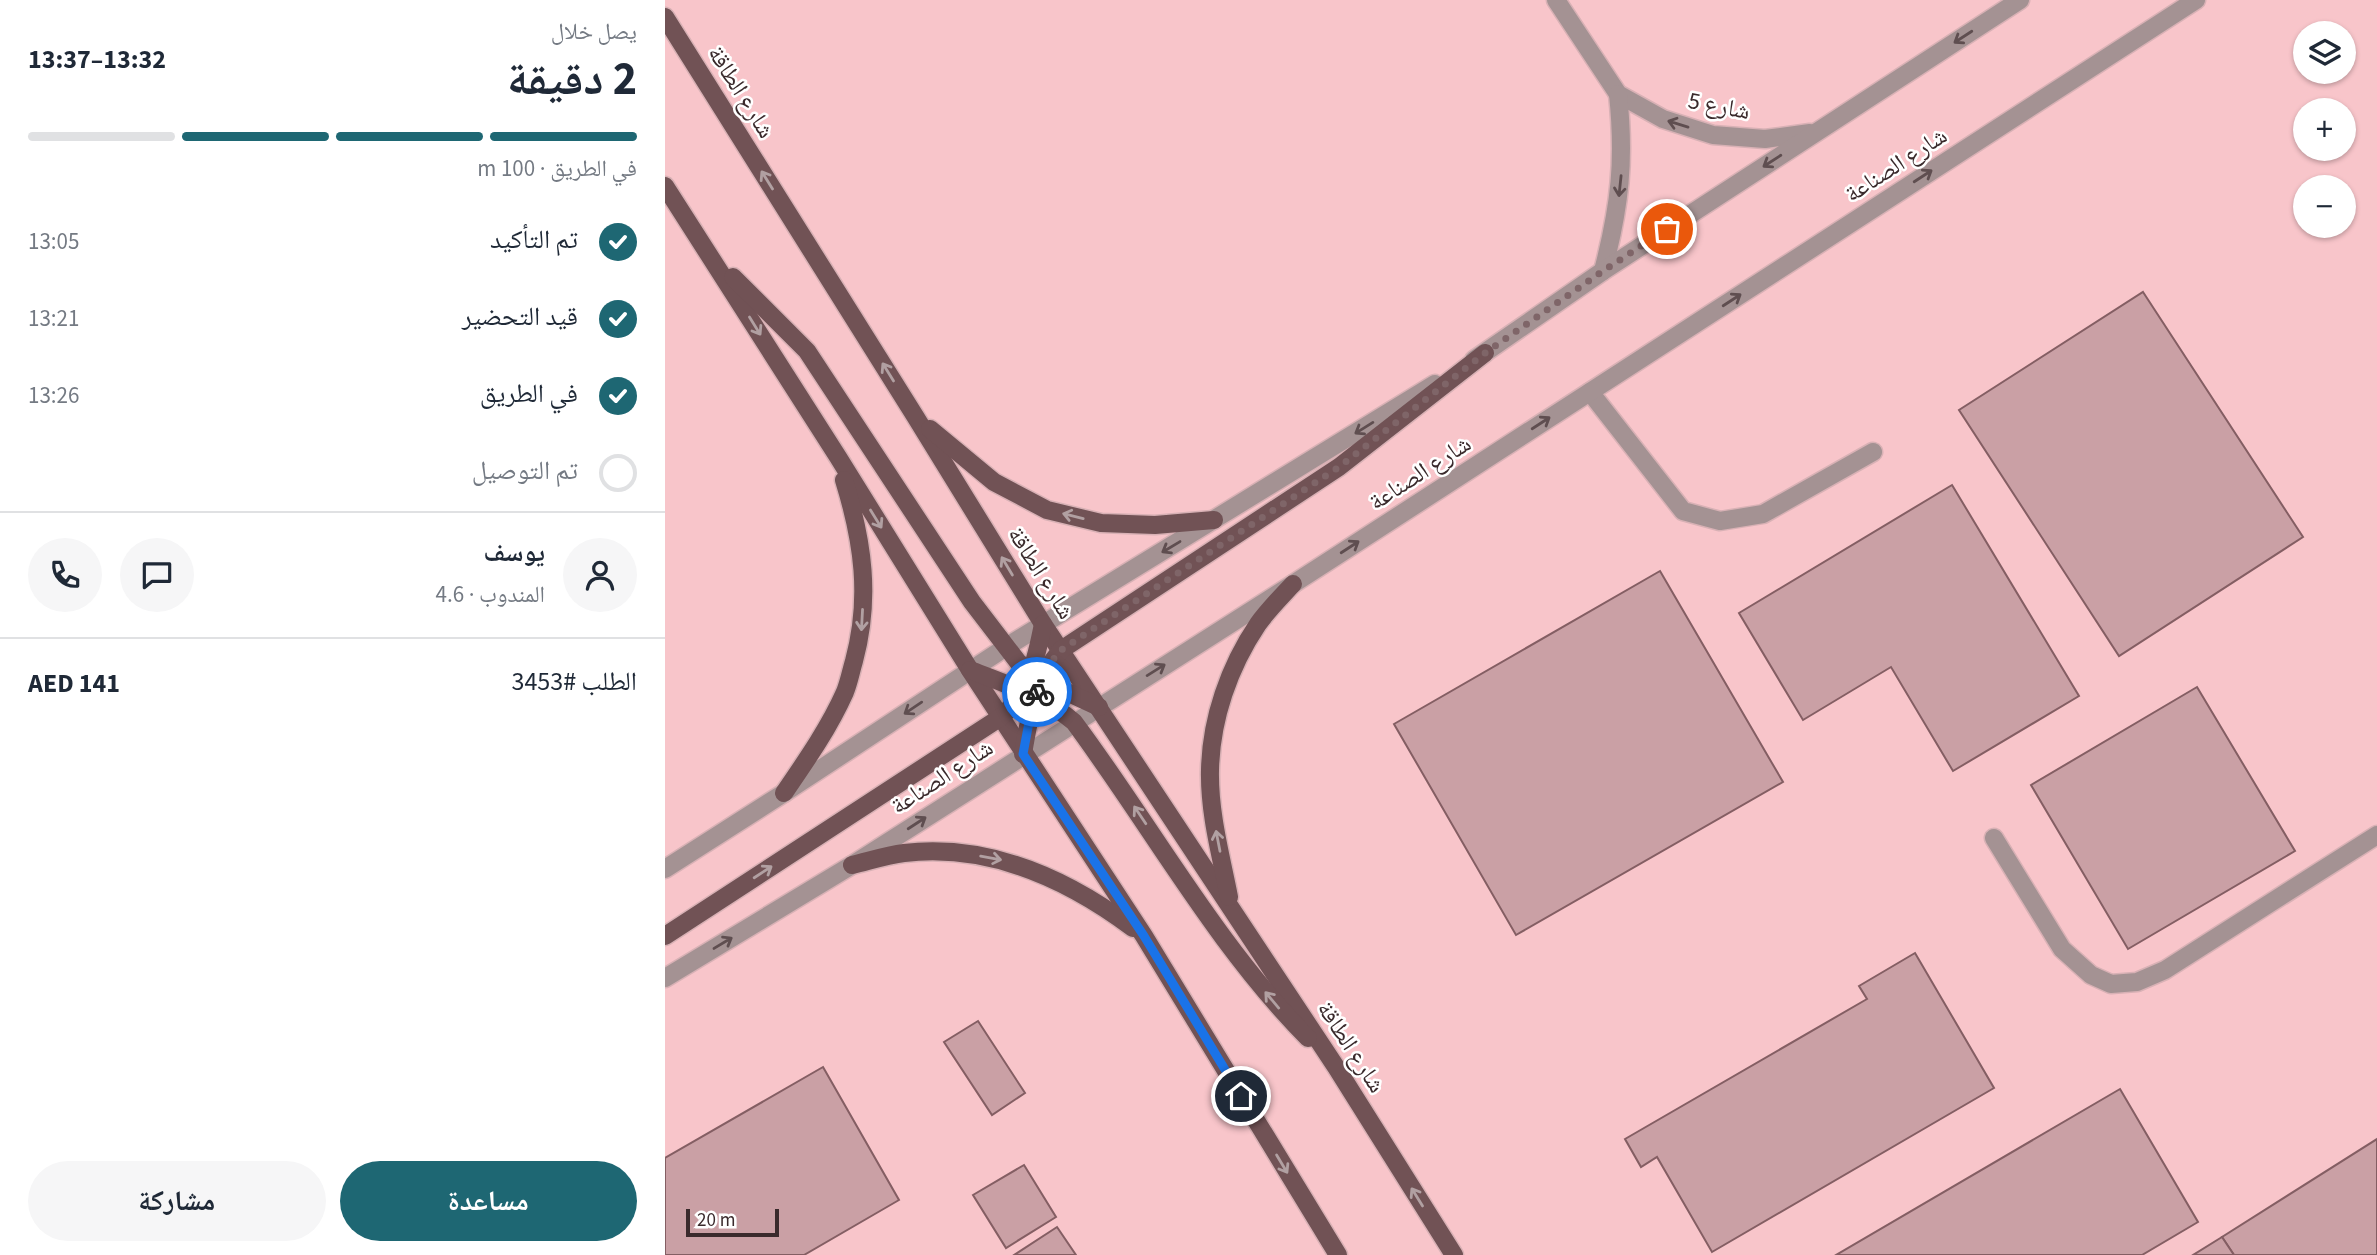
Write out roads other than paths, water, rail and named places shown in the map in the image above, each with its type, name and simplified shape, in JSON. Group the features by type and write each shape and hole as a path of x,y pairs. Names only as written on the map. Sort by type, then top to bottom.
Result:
{"main road":[{"name":"شارع الطاقة","path":"665,17 1043,624 1336,1067 1454,1255"},
{"path":"665,186 838,457 969,670 1144,936 1338,1255"},
{"path":"710,255 807,351 972,602 1006,647 1037,677 1099,707"},
{"path":"1037,677 1061,650 1339,467 1485,353"},
{"path":"915,416 994,482 1048,510 1101,523 1155,525 1214,520"},
{"path":"784,793 818,743 846,690 862,632 865,573 854,514 838,457"},
{"path":"1231,908 1215,824 1210,771 1216,719 1232,669 1258,623 1293,584"},
{"path":"1023,754 1029,695 1037,677 1043,624"},
{"path":"969,670 1059,709 1074,722 1237,957 1275,1005 1336,1067"},
{"path":"665,936 1001,717 1029,695"},
{"path":"852,865 904,853 957,851 1010,861 1059,881 1100,904 1144,936"}],"street":[{"name":"شارع 5","path":"1556,0 1618,94 1663,119 1713,135 1765,139 1817,132"},
{"path":"665,869 969,670 1485,353 1603,271 2020,0"},
{"name":"شارع الصناعة","path":"665,978 852,865 1293,584 2196,0"},
{"name":"شارع 5","path":"1603,271 1621,183 1622,138 1618,94"},
{"path":"1590,392 1683,510 1720,521 1763,514 1873,452"},
{"path":"1994,838 2062,949 2091,975 2111,984 2137,982 2165,970 2377,835"}]}
